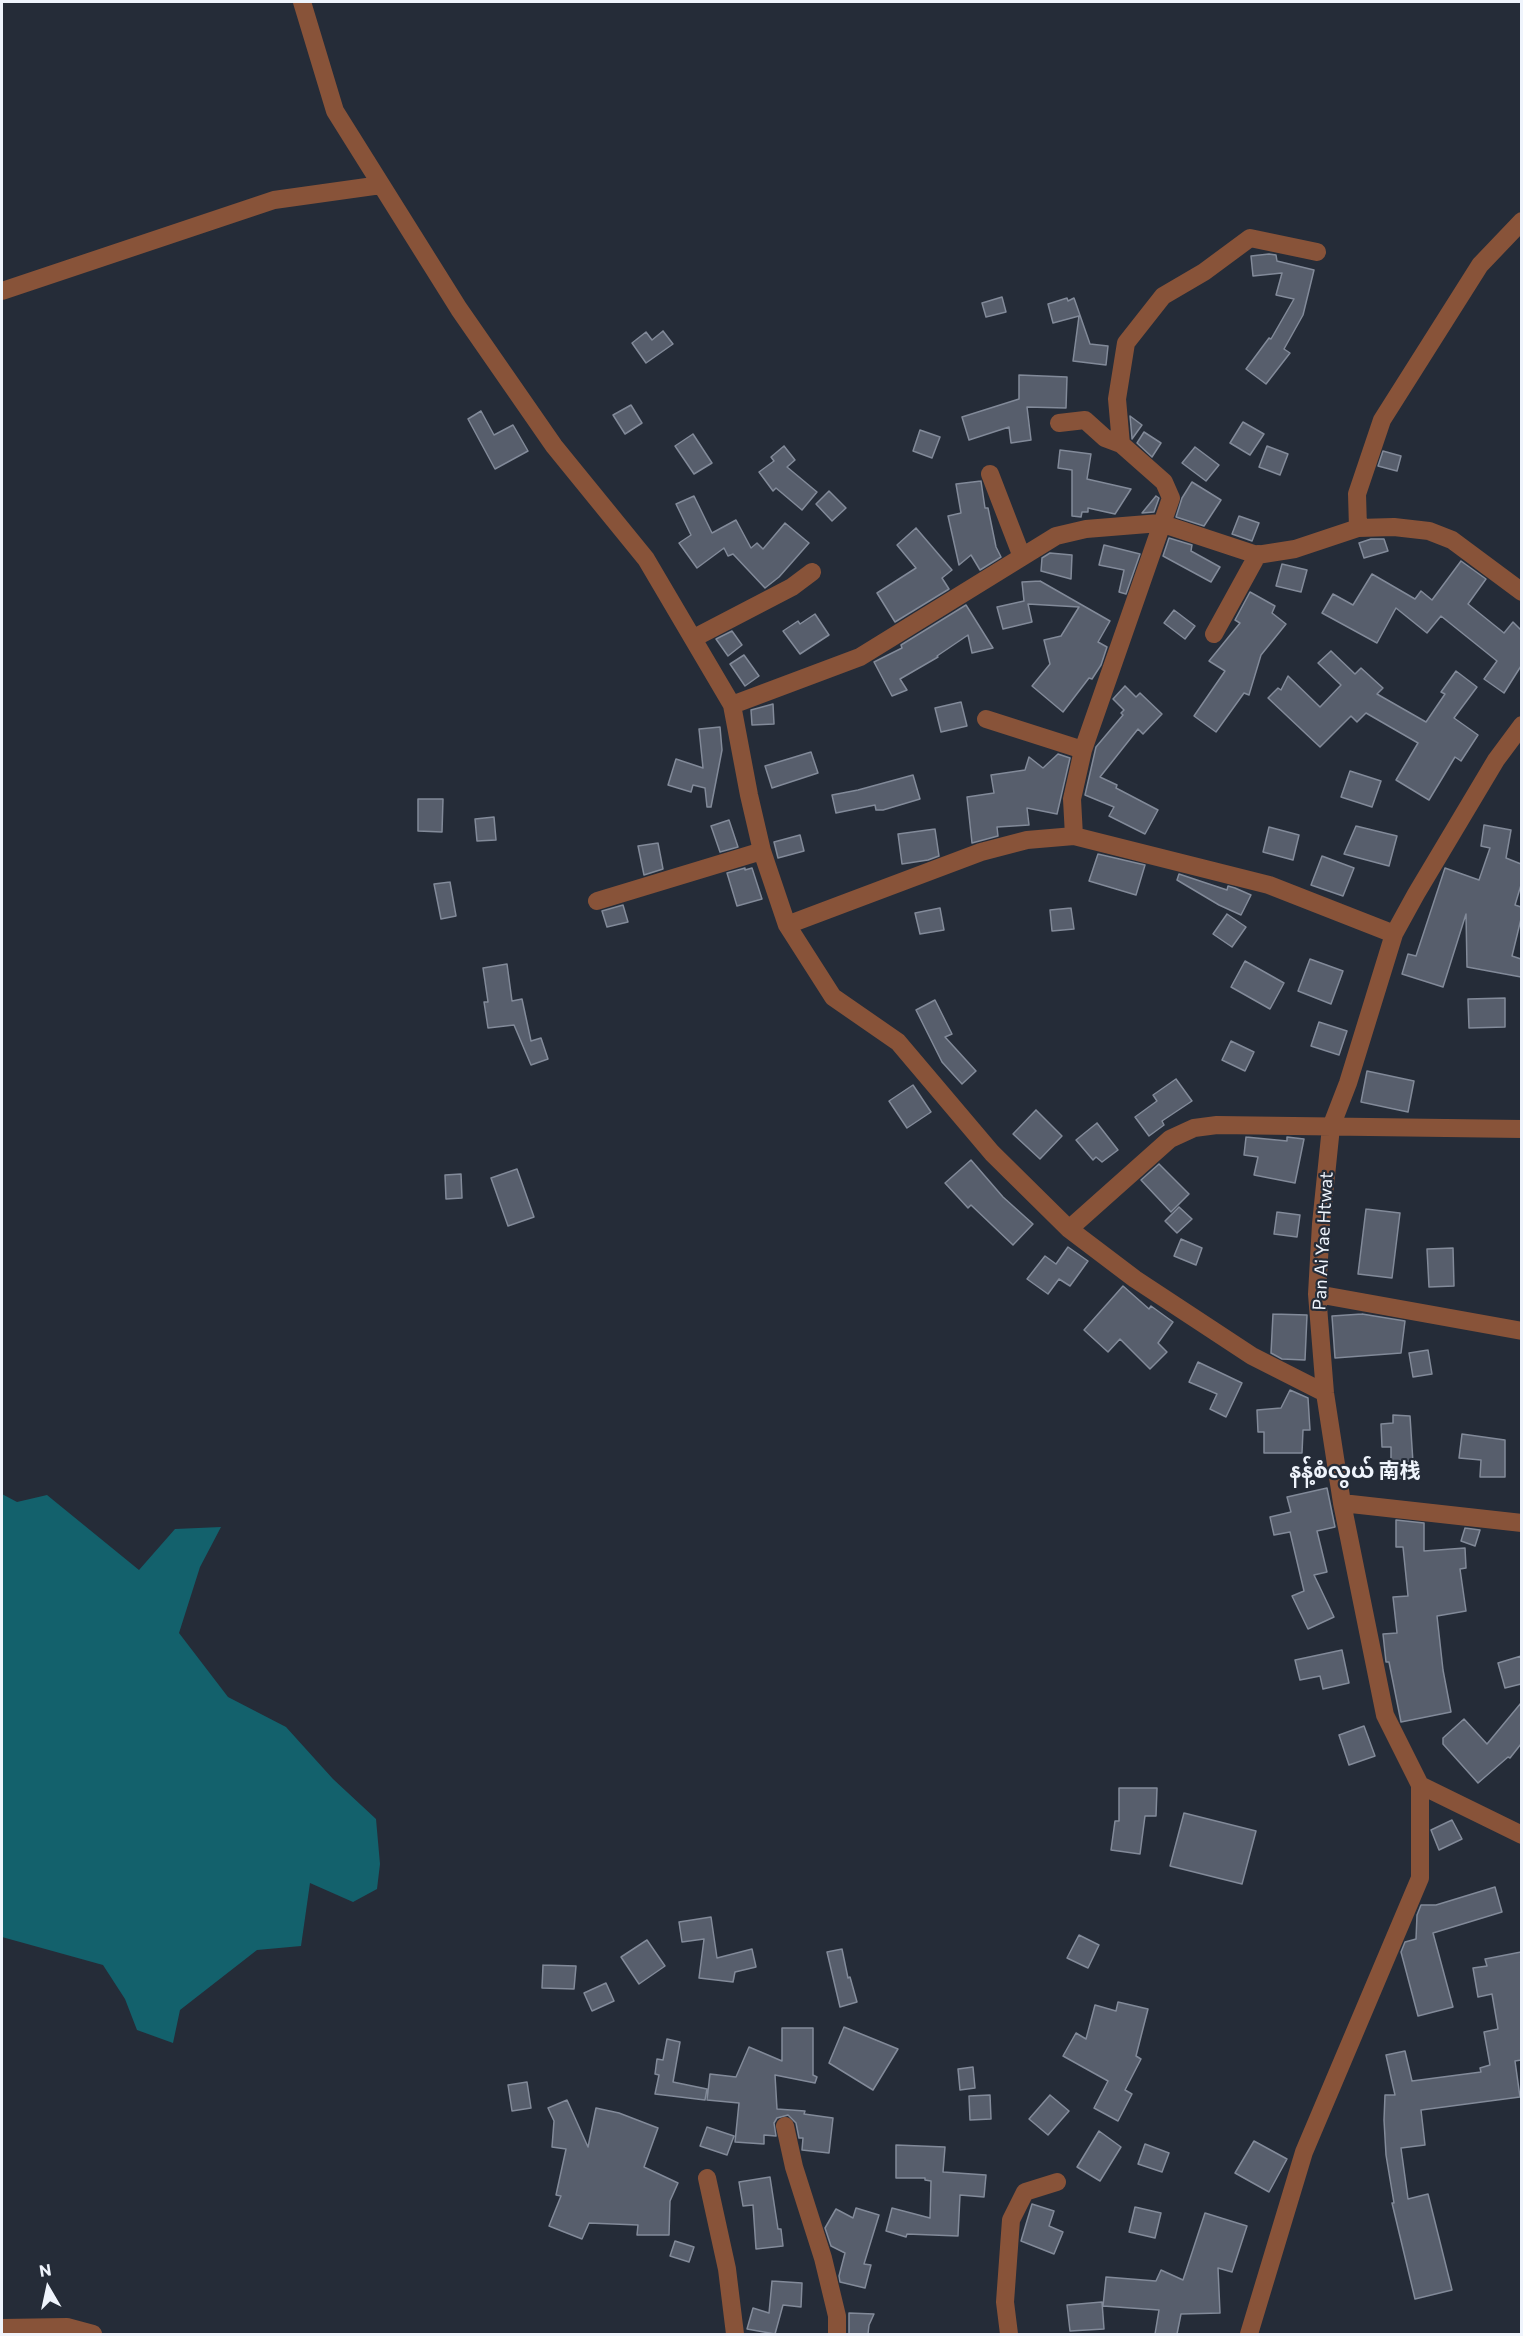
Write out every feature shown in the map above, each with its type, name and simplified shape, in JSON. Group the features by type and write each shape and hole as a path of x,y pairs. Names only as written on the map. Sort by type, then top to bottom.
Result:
{"street":[{"path":"302,2 335,111 466,319 554,446 646,559 732,705 762,850 787,925 833,997 898,1042 992,1153 1069,1229 1135,1279 1252,1356 1325,1393"},
{"path":"2,291 274,200 381,185"},
{"path":"1358,528 1356,494 1382,420 1480,265 1521,221"},
{"path":"1121,444 1117,399 1126,343 1163,296 1204,272 1250,238 1317,252"},
{"path":"1059,423 1085,420 1105,438 1121,444 1164,482 1171,498 1160,523 1083,750 1072,799 1074,836"},
{"path":"990,474 1022,557"},
{"path":"732,705 860,657 1056,536 1086,529 1160,523 1258,554 1295,549 1358,528 1394,527 1429,531 1452,540 1521,592"},
{"path":"1214,634 1258,554"},
{"path":"694,638 792,586 812,572"},
{"path":"986,719 1083,750"},
{"name":"Pan Ai Yae Htwat","path":"1420,1785 1385,1715 1342,1503 1325,1393 1317,1294 1321,1224 1331,1127 1348,1083 1394,934 1496,760 1521,725"},
{"path":"787,925 981,852 1027,840 1074,836 1269,885 1394,934"},
{"path":"597,901 762,850"},
{"path":"1069,1229 1170,1139 1194,1128 1217,1125 1521,1129"},
{"path":"1317,1294 1521,1331"},
{"path":"1342,1503 1521,1523"},
{"path":"1249,2334 1304,2152 1420,1878 1420,1785 1521,1835"},
{"path":"784,2126 794,2167 823,2259 837,2316 837,2334"},
{"path":"707,2178 727,2269 735,2334"},
{"path":"1009,2334 1005,2302 1011,2220 1026,2192 1057,2182"},
{"path":"2,2328 67,2327 93,2334"}],"water":[{"path":"2,1494 17,1502 47,1495 139,1570 175,1529 221,1527 200,1567 179,1633 228,1697 286,1727 333,1779 376,1819 380,1864 377,1889 353,1902 310,1883 301,1946 257,1950 180,2010 173,2043 137,2030 125,1999 103,1965 2,1937"}],"building":[{"path":"1276,255 1277,261 1314,270 1303,315 1284,349 1290,353 1266,384 1246,369 1269,338 1271,339 1294,299 1276,295 1282,273 1253,276 1251,256"},
{"path":"1002,297 1006,312 986,317 982,303"},
{"path":"1067,298 1068,301 1074,298 1090,344 1108,346 1106,365 1073,361 1079,316 1053,323 1048,304"},
{"path":"663,331 673,344 646,363 632,343 646,332 652,340"},
{"path":"1019,375 1067,377 1066,408 1027,407 1031,440 1011,443 1009,427 969,440 962,417 1019,399"},
{"path":"631,405 642,423 625,434 613,415"},
{"path":"481,411 494,435 513,425 528,451 495,469 468,419"},
{"path":"1130,416 1142,425 1132,439 1132,438"},
{"path":"1243,422 1264,434 1250,455 1230,443"},
{"path":"920,430 940,437 932,458 913,451"},
{"path":"1144,432 1161,443 1152,457 1137,443"},
{"path":"693,434 712,463 694,474 675,446"},
{"path":"784,446 795,460 787,467 817,492 802,510 776,488 773,491 759,472 774,461 771,457"},
{"path":"1267,446 1288,454 1280,475 1259,467"},
{"path":"1195,447 1219,465 1206,481 1182,463"},
{"path":"1060,450 1091,454 1087,479 1131,489 1115,514 1088,508 1088,512 1082,512 1081,517 1072,516 1072,470 1058,468"},
{"path":"1383,451 1401,456 1397,471 1378,466"},
{"path":"981,481 985,508 988,508 996,547 1001,557 980,570 971,555 959,565 948,516 961,513 956,484"},
{"path":"1192,482 1221,500 1204,526 1176,517 1182,498"},
{"path":"829,491 846,508 832,521 816,504"},
{"path":"694,496 712,533 736,520 751,548 757,543 763,549 785,523 809,543 779,577 765,588 733,554 728,556 724,548 697,568 679,543 691,535 676,504"},
{"path":"1156,496 1159,498 1154,512 1142,513"},
{"path":"1239,516 1259,523 1252,541 1232,534"},
{"path":"916,528 952,570 942,578 949,589 895,622 877,593 916,568 897,545"},
{"path":"1169,538 1192,545 1191,551 1220,567 1211,582 1163,556"},
{"path":"1371,539 1384,539 1388,551 1364,558 1359,543"},
{"path":"1104,545 1140,554 1126,594 1119,592 1124,570 1099,565"},
{"path":"1050,553 1072,555 1071,579 1041,571 1042,558"},
{"path":"1461,561 1486,579 1468,604 1504,633 1513,622 1521,630 1521,666 1504,693 1484,679 1497,661 1441,616 1427,633 1396,608 1377,643 1322,613 1333,594 1353,605 1372,574 1415,599 1421,591 1432,600"},
{"path":"1282,564 1307,570 1301,592 1276,586"},
{"path":"1040,581 1110,621 1098,642 1107,647 1101,665 1092,679 1089,678 1063,712 1032,686 1050,664 1044,640 1061,636 1079,607 1028,604 1032,622 1003,629 997,607 1024,601 1022,582"},
{"path":"1250,592 1275,606 1272,613 1286,624 1261,655 1249,695 1244,693 1216,732 1194,716 1225,671 1209,661 1240,623 1235,620"},
{"path":"966,605 993,648 972,653 968,635 938,657 900,679 907,690 892,696 874,662 902,648 901,645"},
{"path":"1174,610 1195,626 1185,639 1164,623"},
{"path":"815,614 829,635 800,654 783,631"},
{"path":"732,631 742,645 728,656 716,639"},
{"path":"1331,651 1355,674 1361,668 1383,688 1377,694 1426,722 1445,694 1441,692 1456,671 1477,687 1454,718 1478,735 1461,761 1455,757 1429,800 1396,780 1418,743 1366,713 1357,722 1351,716 1320,747 1268,698 1278,688 1281,690 1288,676 1320,707 1341,685 1318,663"},
{"path":"744,655 759,676 745,686 730,664"},
{"path":"1125,686 1136,697 1140,693 1162,714 1143,734 1138,729 1100,777 1158,810 1145,834 1109,816 1114,807 1085,795 1096,747 1123,715 1121,713 1124,710 1113,699"},
{"path":"961,702 967,726 941,732 935,708"},
{"path":"773,704 774,724 752,725 751,710"},
{"path":"720,727 722,750 711,807 707,807 705,788 693,785 691,792 668,785 676,759 703,768 699,729"},
{"path":"811,752 818,773 772,788 765,766"},
{"path":"1058,754 1070,758 1057,814 1027,808 1029,825 997,827 998,836 972,843 967,797 994,793 991,775 1025,770 1029,757 1043,768"},
{"path":"1350,771 1381,781 1372,807 1341,797"},
{"path":"913,775 920,799 883,810 876,810 875,805 836,813 832,795"},
{"path":"418,799 443,799 442,832 418,831"},
{"path":"494,817 496,840 477,841 475,819"},
{"path":"729,820 738,847 720,852 711,826"},
{"path":"1484,825 1511,830 1506,858 1521,864 1521,885 1515,905 1521,907 1521,919 1512,956 1521,959 1521,977 1467,967 1466,914 1443,987 1402,974 1408,954 1416,956 1445,868 1479,880 1490,848 1481,846"},
{"path":"1356,826 1397,836 1389,866 1344,854"},
{"path":"1269,827 1299,835 1293,860 1263,852"},
{"path":"935,829 939,856 902,864 898,834"},
{"path":"800,835 804,851 778,858 774,842"},
{"path":"658,843 663,869 644,875 638,846"},
{"path":"1098,854 1145,865 1136,895 1089,881"},
{"path":"1322,856 1354,868 1343,896 1311,885"},
{"path":"745,868 745,870 752,868 762,899 737,906 727,873"},
{"path":"1179,874 1227,890 1228,886 1235,888 1251,895 1241,915 1177,880"},
{"path":"450,882 456,916 441,919 434,884"},
{"path":"623,905 628,922 607,927 602,911"},
{"path":"940,908 944,930 920,934 915,913"},
{"path":"1071,908 1074,929 1052,931 1050,910"},
{"path":"1227,914 1246,927 1232,947 1213,934"},
{"path":"1310,959 1343,971 1331,1004 1298,991"},
{"path":"1245,961 1284,983 1270,1009 1231,987"},
{"path":"507,964 512,1001 522,999 531,1041 541,1038 548,1059 531,1065 514,1025 488,1028 484,1002 488,1002 483,968"},
{"path":"1505,998 1505,1027 1469,1028 1468,999"},
{"path":"935,1000 952,1034 945,1037 976,1071 962,1084 942,1062 916,1010"},
{"path":"1319,1022 1347,1031 1339,1055 1311,1046"},
{"path":"1231,1041 1254,1052 1245,1071 1222,1060"},
{"path":"1367,1071 1414,1081 1408,1112 1361,1102"},
{"path":"1176,1079 1192,1101 1162,1121 1164,1125 1149,1136 1135,1117 1157,1101 1153,1095"},
{"path":"913,1085 931,1112 907,1128 889,1101"},
{"path":"1036,1110 1062,1136 1040,1159 1013,1134"},
{"path":"1097,1123 1118,1150 1102,1162 1096,1157 1093,1160 1076,1140"},
{"path":"1246,1137 1287,1141 1287,1137 1304,1139 1295,1183 1254,1175 1258,1157 1244,1155"},
{"path":"971,1160 1003,1197 1033,1224 1013,1245 971,1205 968,1208 945,1183"},
{"path":"1159,1164 1189,1194 1171,1212 1141,1180"},
{"path":"517,1169 534,1217 508,1226 491,1178"},
{"path":"461,1174 462,1198 446,1199 445,1175"},
{"path":"1179,1207 1192,1219 1177,1233 1165,1221"},
{"path":"1366,1209 1400,1213 1392,1278 1358,1274"},
{"path":"1277,1212 1300,1215 1297,1237 1274,1234"},
{"path":"1181,1239 1202,1248 1196,1265 1174,1256"},
{"path":"1068,1247 1088,1261 1070,1286 1059,1279 1048,1294 1027,1279 1045,1256 1056,1264"},
{"path":"1453,1248 1454,1286 1429,1287 1427,1249"},
{"path":"1123,1286 1149,1309 1151,1306 1173,1322 1158,1343 1167,1352 1150,1369 1120,1339 1108,1352 1084,1330"},
{"path":"1273,1314 1307,1315 1305,1360 1282,1359 1271,1353"},
{"path":"1362,1314 1405,1321 1401,1353 1335,1358 1332,1316"},
{"path":"1428,1350 1432,1374 1413,1377 1409,1353"},
{"path":"1198,1362 1242,1383 1226,1417 1210,1409 1217,1394 1189,1382"},
{"path":"1290,1390 1308,1398 1310,1430 1303,1430 1302,1453 1264,1453 1264,1432 1258,1432 1257,1410 1281,1408"},
{"path":"1393,1415 1410,1416 1414,1478 1391,1478 1391,1447 1382,1447 1381,1424 1393,1423"},
{"path":"1462,1434 1505,1440 1505,1477 1480,1477 1481,1460 1459,1458"},
{"path":"1327,1488 1335,1527 1317,1531 1327,1572 1314,1575 1334,1617 1308,1629 1292,1596 1304,1591 1290,1532 1274,1535 1270,1517 1291,1512 1287,1497"},
{"path":"1396,1520 1424,1523 1424,1551 1465,1548 1466,1568 1460,1569 1466,1611 1437,1616 1443,1670 1451,1712 1401,1722 1389,1662 1386,1662 1383,1634 1397,1633 1393,1597 1408,1596 1403,1547 1396,1547"},
{"path":"1465,1528 1480,1530 1475,1546 1461,1541"},
{"path":"1342,1650 1349,1683 1323,1689 1320,1676 1300,1680 1295,1660"},
{"path":"1521,1656 1521,1684 1505,1688 1498,1663"},
{"path":"1521,1703 1521,1744 1510,1758 1508,1757 1478,1783 1443,1744 1443,1738 1464,1719 1487,1744"},
{"path":"1364,1726 1375,1756 1349,1765 1339,1735"},
{"path":"1119,1788 1157,1788 1156,1816 1145,1816 1140,1854 1111,1850 1115,1821 1119,1821"},
{"path":"1184,1813 1256,1831 1242,1884 1170,1866"},
{"path":"1452,1820 1462,1839 1439,1850 1431,1830"},
{"path":"1495,1887 1502,1912 1433,1933 1453,2007 1418,2016 1401,1952 1405,1942 1416,1939 1417,1915 1421,1905 1436,1905"},
{"path":"711,1917 717,1958 752,1949 756,1967 735,1972 733,1982 699,1978 704,1939 682,1942 679,1922"},
{"path":"1079,1935 1099,1945 1088,1968 1067,1958"},
{"path":"647,1940 665,1966 639,1984 621,1957"},
{"path":"842,1949 848,1978 850,1977 857,2002 840,2007 827,1952"},
{"path":"1521,1952 1521,2060 1515,2061 1520,2097 1421,2110 1425,2145 1401,2148 1408,2199 1428,2194 1452,2290 1415,2299 1392,2203 1394,2203 1386,2155 1385,2095 1395,2095 1386,2055 1405,2051 1412,2081 1481,2072 1480,2068 1490,2065 1484,2032 1498,2029 1492,1994 1478,1997 1473,1968 1487,1966 1485,1959"},
{"path":"543,1965 576,1966 574,1989 542,1988"},
{"path":"606,1983 614,2001 592,2011 584,1993"},
{"path":"1118,2002 1148,2009 1136,2056 1141,2059 1125,2090 1132,2094 1118,2121 1094,2108 1108,2081 1063,2056 1076,2033 1086,2039 1095,2005 1116,2011"},
{"path":"844,2027 898,2049 873,2090 829,2063"},
{"path":"782,2028 813,2028 813,2075 817,2077 815,2083 775,2075 777,2109 805,2111 804,2114 833,2118 829,2153 802,2150 803,2138 799,2138 796,2123 788,2115 777,2118 774,2123 776,2136 764,2135 764,2144 735,2142 739,2103 707,2100 710,2074 736,2077 749,2047 782,2061"},
{"path":"667,2039 680,2042 673,2082 707,2089 705,2100 655,2094 659,2075 655,2074 657,2059 663,2060"},
{"path":"973,2067 975,2088 960,2090 958,2069"},
{"path":"527,2082 531,2108 512,2111 508,2085"},
{"path":"990,2095 991,2119 970,2120 969,2096"},
{"path":"1050,2095 1069,2111 1048,2135 1029,2119"},
{"path":"567,2100 588,2147 596,2108 619,2113 658,2128 644,2167 678,2183 670,2201 669,2235 637,2235 638,2225 589,2223 582,2239 549,2226 561,2196 556,2195 566,2149 552,2147 554,2121 548,2108"},
{"path":"707,2127 734,2136 727,2155 700,2146"},
{"path":"1099,2131 1121,2147 1100,2181 1077,2167"},
{"path":"1254,2141 1287,2159 1269,2192 1235,2173"},
{"path":"1145,2144 1169,2153 1162,2172 1138,2164"},
{"path":"896,2145 945,2147 943,2172 986,2175 984,2197 960,2195 958,2236 907,2234 906,2237 886,2231 892,2208 930,2218 931,2181 925,2178 896,2178"},
{"path":"770,2177 783,2246 756,2249 753,2205 743,2206 739,2182"},
{"path":"1032,2204 1054,2211 1049,2226 1063,2232 1054,2254 1021,2241"},
{"path":"1135,2207 1161,2213 1155,2238 1129,2232"},
{"path":"856,2208 879,2215 864,2264 871,2265 865,2288 840,2282 839,2276 845,2253 831,2246 825,2228 836,2209 853,2218"},
{"path":"1205,2213 1247,2226 1232,2272 1218,2268 1220,2313 1181,2314 1177,2334 1155,2334 1159,2310 1103,2306 1106,2277 1156,2281 1161,2270 1183,2280"},
{"path":"675,2241 694,2247 689,2262 670,2256"},
{"path":"772,2281 802,2283 801,2307 783,2305 775,2334 747,2329 753,2308 769,2313"},
{"path":"1102,2302 1104,2329 1070,2331 1067,2305"},
{"path":"849,2313 874,2314 868,2334 849,2334"}],"district":[{"name":"နန့်စံလွယ် 南栈","path":"1355,1471"}]}
